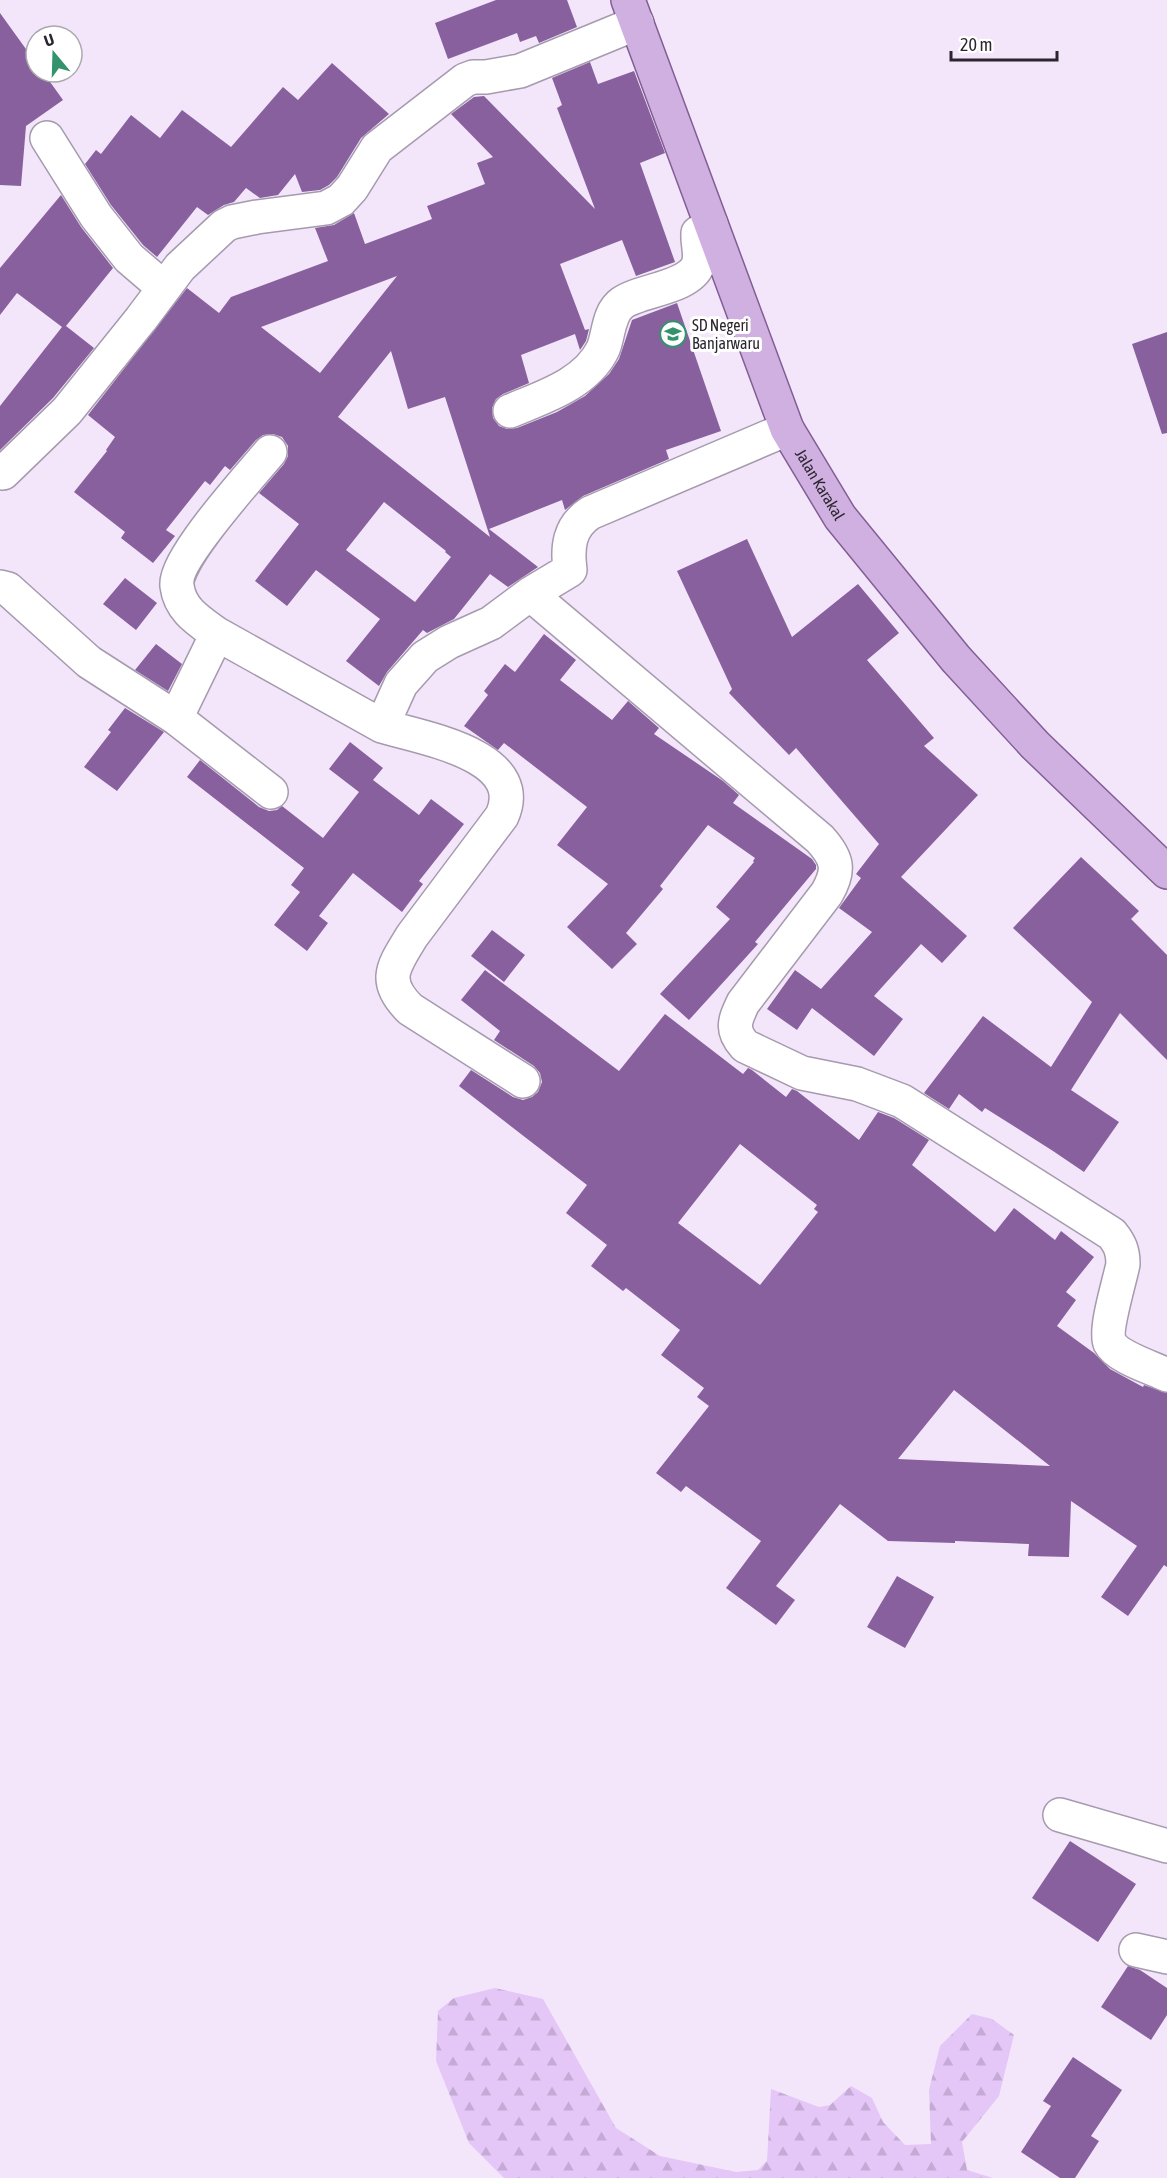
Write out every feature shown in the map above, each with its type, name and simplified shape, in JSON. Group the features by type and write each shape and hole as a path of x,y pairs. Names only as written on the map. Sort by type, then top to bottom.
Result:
{"main road":[{"name":"Jalan Karakal","path":"632,11 787,429 840,518 956,658 1035,746 1167,872"}],"street":[{"path":"3,473 67,411 180,267 216,233 232,222 326,208 341,200 352,188 377,148 465,80 520,71 632,11"},
{"path":"47,138 96,216 129,258 164,288"},
{"path":"510,411 555,393 588,369 602,350 612,316 621,303 683,279 695,270 699,262 698,233 711,224"},
{"path":"382,726 400,684 425,657 449,642 491,623 530,594 570,570 568,551 570,539 582,519 590,513 787,429"},
{"path":"270,452 197,542 177,575 177,586 185,607 192,617 217,634 382,726 469,752 491,767 502,779 506,789 507,804 502,816 412,936 392,976 393,986 399,997 410,1008 523,1081"},
{"path":"0,587 8,589 89,662 176,718 272,792"},
{"path":"530,594 820,839 833,858 836,869 835,877 827,893 743,1003 735,1024 738,1039 746,1046 802,1073 857,1084 902,1101 1112,1234 1120,1244 1123,1264 1108,1332 1111,1344 1123,1355 1167,1375"},
{"path":"176,718 217,634"},
{"path":"1059,1815 1167,1846"}],"green space":[{"path":"495,1988 543,1999 616,2128 660,2156 736,2172 758,2170 767,2161 771,2089 819,2107 830,2105 851,2086 872,2098 883,2122 905,2145 931,2144 929,2090 940,2046 972,2014 992,2019 1014,2035 999,2096 962,2142 967,2170 993,2178 504,2178 469,2143 436,2061 438,2011 454,1998"}],"building":[{"path":"496,0 567,0 577,27 539,43 536,36 520,42 517,33 448,59 435,23"},
{"path":"0,13 24,46 24,84 52,84 63,100 26,126 21,186 0,185"},
{"path":"590,62 598,84 634,71 665,153 640,163 675,262 636,276 622,240 560,264 585,330 589,329 586,341 580,350 575,334 521,355 529,383 496,399 492,408 493,418 499,426 507,429 517,428 557,412 585,396 609,374 619,359 632,320 677,303 721,431 666,450 669,459 583,496 565,510 562,500 489,529 538,567 508,587 490,574 454,619 427,633 423,630 387,672 379,686 346,661 380,619 316,570 287,606 255,581 299,524 259,493 288,456 288,446 282,437 273,434 263,435 230,470 225,466 210,485 205,481 166,530 175,536 153,563 121,538 125,532 74,492 107,451 115,437 88,415 187,288 219,313 231,297 328,261 315,228 334,225 354,213 365,244 432,219 427,206 485,184 477,163 493,157 451,114 474,97 484,96 595,209 557,108 562,105 552,78","holes":["397,276 320,373 261,327","391,351 408,409 445,397 490,537 338,417","384,502 451,557 415,602 346,550"]},
{"path":"332,63 389,114 361,138 337,177 320,190 302,192 295,174 278,195 260,198 246,188 234,202 208,215 197,207 157,257 143,245 111,205 85,164 96,150 101,154 131,115 160,138 182,110 231,147 283,87 298,100"},
{"path":"61,195 81,227 113,268 66,326 94,348 53,398 0,450 0,406 62,327 17,293 0,315 0,268"},
{"path":"1167,332 1167,433 1162,434 1132,344"},
{"path":"747,539 792,637 858,584 899,633 867,660 934,738 924,746 978,795 901,877 967,936 942,963 921,944 874,996 903,1019 874,1056 812,1008 797,1030 767,1009 795,970 821,989 872,932 839,908 861,878 856,874 879,844 796,748 789,755 729,693 732,689 677,571"},
{"path":"125,578 157,603 136,630 103,604"},
{"path":"544,634 576,660 560,680 612,720 628,701 659,728 654,734 723,781 739,795 733,803 812,859 816,865 816,869 755,942 758,944 689,1020 660,994 730,919 716,907 755,858 708,825 660,886 663,889 626,933 637,944 612,969 567,927 608,884 557,845 587,807 504,743 498,750 464,726 488,695 484,691 505,664 515,672"},
{"path":"156,644 182,664 168,691 135,670"},
{"path":"125,708 164,732 117,791 84,767 111,732 108,730"},
{"path":"350,742 383,768 373,780 419,815 431,799 464,824 419,881 423,884 402,912 353,873 319,916 328,923 307,951 274,925 300,892 291,885 304,868 187,777 200,760 259,807 269,811 277,810 282,806 323,838 359,792 329,769"},
{"path":"1081,857 1139,911 1131,919 1167,955 1167,1060 1120,1013 1071,1090 1119,1122 1084,1172 985,1108 982,1112 959,1094 949,1109 924,1093 983,1016 1051,1067 1092,1002 1013,928"},
{"path":"492,930 525,955 504,982 471,956"},
{"path":"485,970 619,1071 665,1014 743,1074 748,1068 752,1070 786,1097 792,1089 797,1091 859,1140 878,1112 894,1118 929,1140 912,1165 995,1232 1014,1208 1055,1240 1061,1231 1094,1257 1066,1292 1076,1300 1057,1326 1094,1353 1110,1369 1143,1387 1144,1385 1167,1393 1167,1567 1164,1565 1128,1616 1101,1597 1137,1546 1071,1501 1069,1557 1028,1556 1029,1544 888,1541 840,1504 776,1586 795,1600 776,1625 726,1588 761,1541 686,1486 681,1492 656,1473 709,1406 697,1397 704,1388 661,1355 680,1330 626,1288 623,1291 591,1266 607,1245 566,1213 587,1185 459,1086 471,1070 513,1097 523,1100 538,1092 542,1082 540,1073 534,1066 494,1040 500,1031 461,1000","holes":["740,1144 817,1205 814,1209 818,1212 760,1285 678,1223","954,1390 1050,1466 898,1459"]},
{"path":"897,1576 934,1597 905,1648 867,1627"},
{"path":"1070,1841 1136,1884 1098,1942 1032,1898"},
{"path":"1128,1966 1140,1970 1167,1988 1167,2015 1151,2040 1101,2007"},
{"path":"1073,2057 1122,2090 1091,2136 1099,2141 1075,2178 1060,2178 1021,2152 1051,2106 1043,2101"}],"place":[{"name":"SD Negeri Banjarwaru","path":"673,334"}]}
